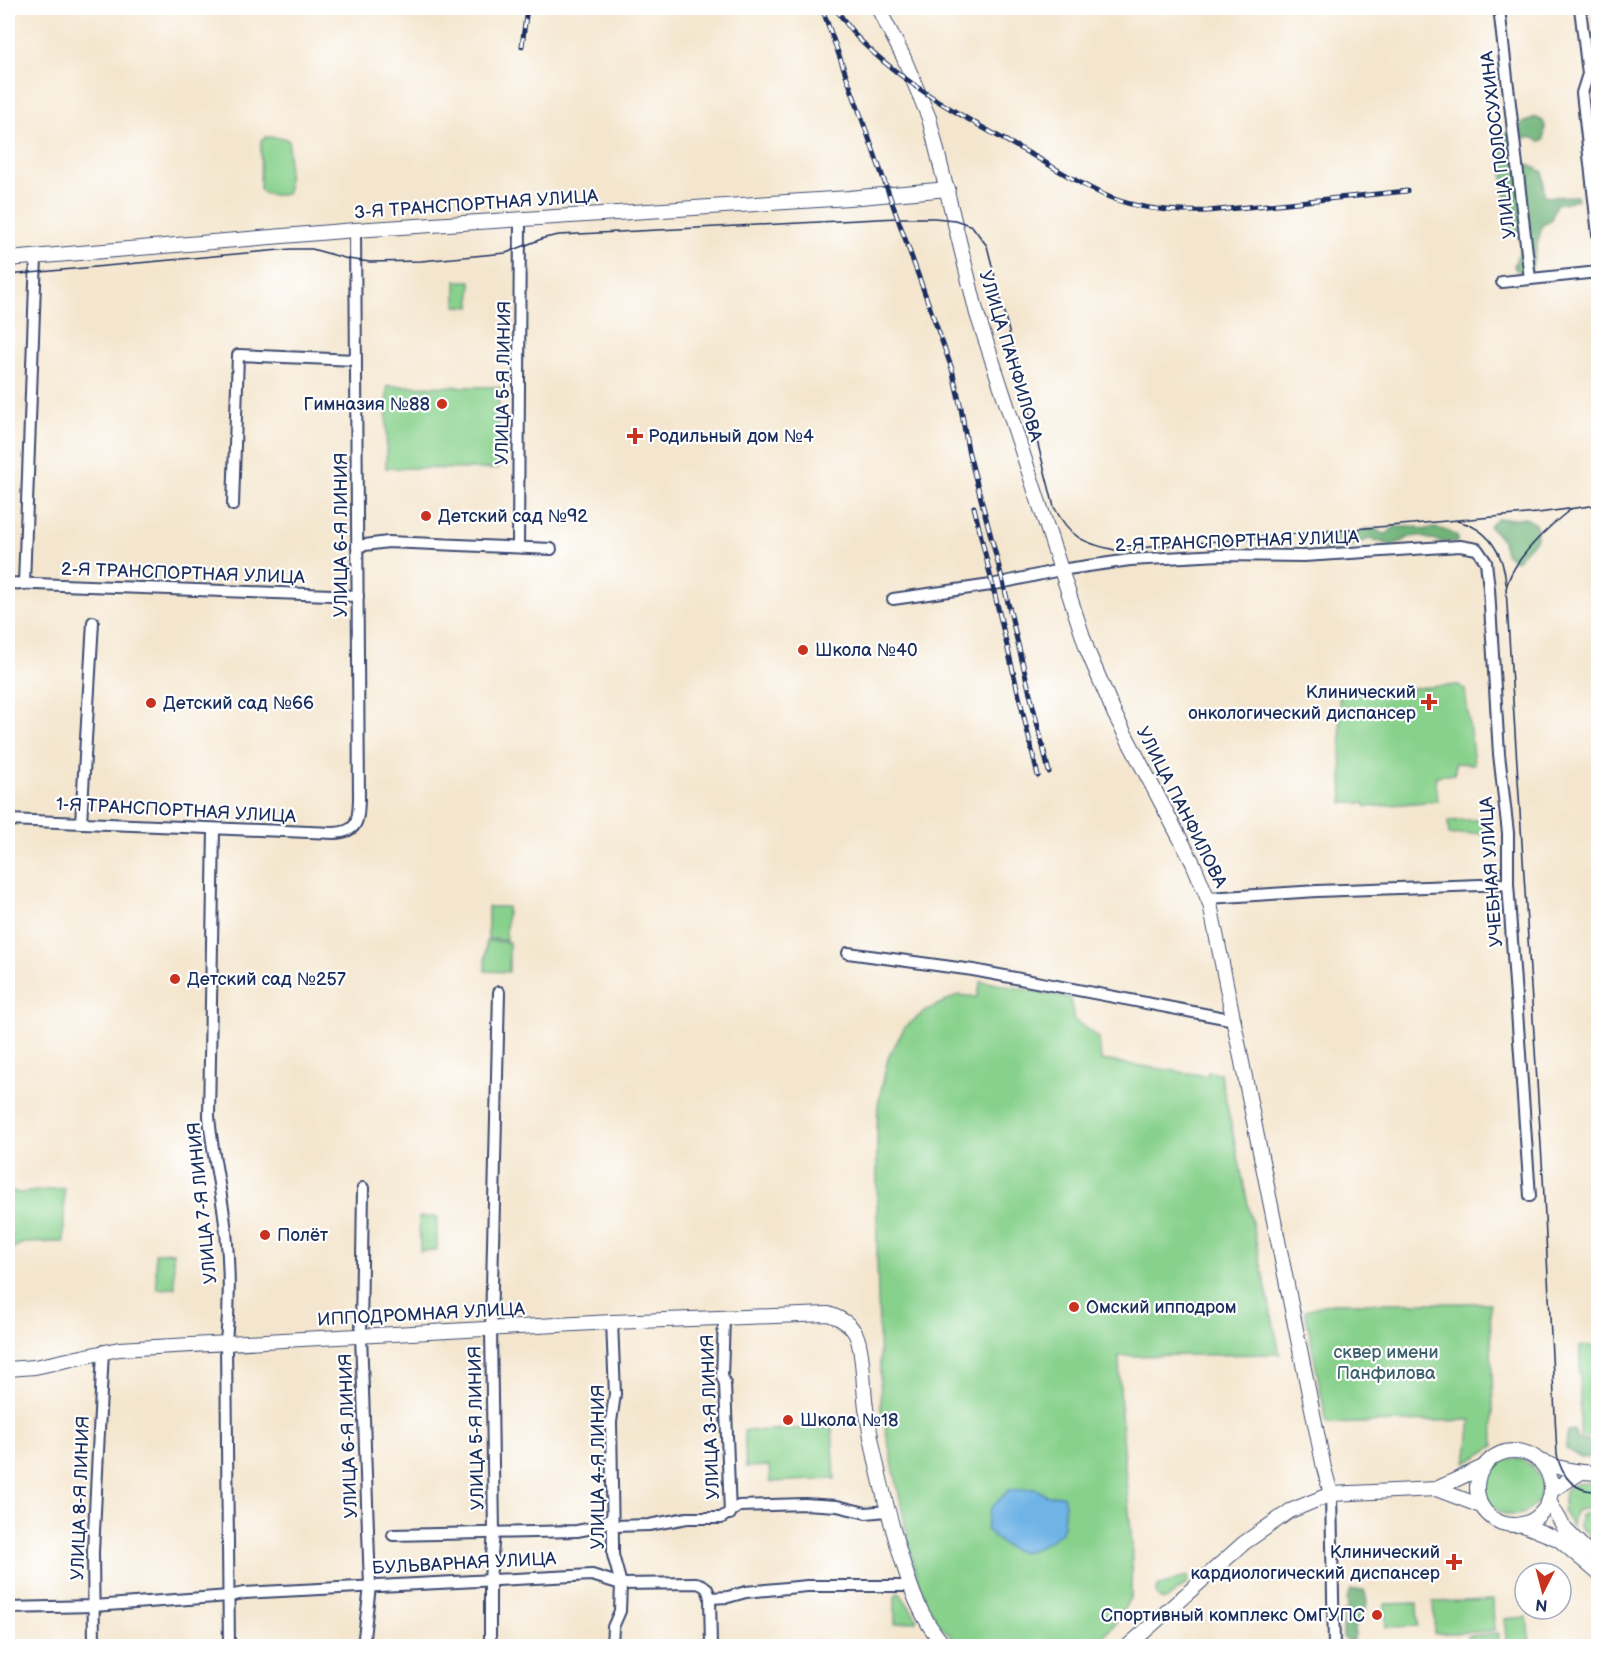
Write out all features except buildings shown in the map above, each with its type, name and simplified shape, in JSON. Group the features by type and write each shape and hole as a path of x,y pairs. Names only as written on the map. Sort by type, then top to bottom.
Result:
{"main road":[{"name":"УЛИЦА ПАНФИЛОВА","path":"878,8 903,56 929,118 977,314 1088,652 1115,715 1193,864 1208,898 1331,1494"},
{"name":"3-Я ТРАНСПОРТНАЯ УЛИЦА","path":"8,259 355,230 849,198 948,189"},
{"name":"ИППОДРОМНАЯ УЛИЦА","path":"8,1369 35,1367 103,1351 226,1342 612,1322 818,1314 837,1317 846,1323 858,1339 870,1436 887,1512"},
{"path":"1538,1460 1550,1478 1550,1496 1544,1510 1536,1518 1521,1524 1510,1525 1495,1521 1481,1506 1477,1493 1477,1479 1483,1467 1492,1458 1515,1451 1527,1454 1561,1469 1581,1473 1599,1473"},
{"path":"1128,1647 1244,1543 1290,1512 1331,1494 1436,1489 1483,1467"},
{"path":"1550,1496 1581,1473"},
{"path":"1436,1489 1481,1506"},
{"path":"1550,1496 1565,1529 1599,1561"},
{"path":"887,1512 910,1586 924,1617 935,1636 945,1647"},
{"path":"1521,1524 1558,1539 1599,1573"}],"street":[{"name":"УЛИЦА ПОЛОСУХИНА","path":"1499,8 1530,279"},
{"path":"1580,8 1588,74 1582,93 1599,235"},
{"name":"УЛИЦА 5-Я ЛИНИЯ","path":"518,548 520,219"},
{"name":"УЛИЦА 6-Я ЛИНИЯ","path":"344,833 356,824 358,816 355,230"},
{"path":"24,584 36,257"},
{"path":"1502,282 1599,272"},
{"path":"233,505 238,355 356,360"},
{"path":"357,546 388,542 551,549"},
{"name":"2-Я ТРАНСПОРТНАЯ УЛИЦА","path":"893,599 992,585 1060,570 1130,560 1220,555 1304,556 1460,546 1477,549"},
{"name":"УЧЕБНАЯ УЛИЦА","path":"1477,549 1486,562 1487,572 1499,754 1508,833 1508,884 1530,1196"},
{"name":"2-Я ТРАНСПОРТНАЯ УЛИЦА","path":"8,583 357,596"},
{"path":"81,823 93,622"},
{"name":"1-Я ТРАНСПОРТНАЯ УЛИЦА","path":"8,820 344,833"},
{"name":"УЛИЦА 7-Я ЛИНИЯ","path":"214,829 209,1116 224,1216 228,1275 226,1342 229,1647"},
{"path":"1208,898 1317,891 1508,884"},
{"path":"849,953 984,972 1235,1020"},
{"name":"УЛИЦА 5-Я ЛИНИЯ","path":"490,1647 490,1580 494,1532 491,1329 499,992"},
{"name":"УЛИЦА 6-Я ЛИНИЯ","path":"363,1188 361,1335 370,1586 363,1647"},
{"name":"УЛИЦА 3-Я ЛИНИЯ","path":"724,1318 722,1376 725,1384 730,1514"},
{"name":"УЛИЦА 4-Я ЛИНИЯ","path":"612,1322 615,1394 611,1422 613,1555 621,1584 620,1611 613,1627 612,1647"},
{"name":"УЛИЦА 8-Я ЛИНИЯ","path":"94,1647 93,1552 103,1351"},
{"path":"1331,1494 1334,1647"},
{"path":"393,1535 577,1531 598,1527 607,1522 649,1525 687,1518 721,1518 739,1506 805,1504 837,1506 866,1513 887,1512"},
{"name":"БУЛЬВАРНАЯ УЛИЦА","path":"8,1608 94,1606 244,1593 592,1575 621,1584 696,1583 704,1585 709,1590 710,1598"},
{"path":"711,1647 710,1598 807,1586 910,1586"}],"green space":[{"path":"1535,117 1543,121 1545,126 1544,140 1540,142 1528,138 1517,142 1524,158 1531,166 1543,172 1544,194 1547,197 1577,196 1578,200 1556,204 1551,221 1542,225 1531,271 1528,275 1516,270 1514,266 1522,243 1510,230 1498,139 1510,129"},
{"path":"266,137 284,138 289,141 288,192 285,194 269,195 260,190 261,140"},
{"path":"456,281 471,281 471,307 456,306"},
{"path":"387,386 499,387 498,469 386,468"},
{"path":"1525,518 1536,524 1537,538 1515,561 1505,553 1501,538 1489,526 1497,519"},
{"path":"1394,527 1417,527 1424,530 1436,528 1458,538 1457,542 1441,542 1418,536 1409,537 1391,545 1369,539 1337,552 1326,551 1316,544 1317,534 1356,535 1365,529 1376,529 1387,534"},
{"path":"1459,685 1465,690 1474,764 1455,763 1455,774 1436,776 1437,801 1367,807 1363,803 1343,803 1339,693"},
{"path":"1488,819 1489,833 1449,835 1448,821"},
{"path":"488,907 507,907 506,940 488,939"},
{"path":"486,941 509,942 509,972 485,971"},
{"name":"Омский ипподром","path":"981,981 1070,998 1074,1020 1099,1038 1101,1060 1208,1076 1208,1072 1220,1073 1280,1354 1119,1356 1122,1437 1132,1543 1131,1596 1117,1621 1096,1646 962,1646 943,1629 926,1603 914,1567 881,1408 877,1260 877,1129 878,1105 888,1058 905,1027 927,1010 958,995 977,997"},
{"path":"64,1188 64,1242 23,1243 8,1251 8,1190 20,1193"},
{"path":"419,1217 437,1217 437,1250 420,1251"},
{"path":"173,1252 175,1288 157,1289 155,1253"},
{"name":"сквер имени Панфилова","path":"1332,1303 1490,1303 1494,1446 1466,1463 1471,1420 1327,1424 1305,1310"},
{"path":"1580,1346 1598,1346 1598,1436 1580,1437"},
{"path":"832,1427 835,1479 770,1482 769,1466 746,1467 744,1431"},
{"path":"1574,1430 1577,1439 1598,1443 1598,1457 1581,1458 1566,1449 1567,1431"},
{"path":"1513,1459 1528,1464 1536,1472 1541,1487 1536,1502 1528,1510 1513,1515 1498,1510 1490,1502 1485,1487 1490,1472 1498,1464"},
{"path":"1598,1482 1598,1507 1577,1510 1572,1526 1563,1511 1565,1491 1575,1484"},
{"path":"1598,1512 1598,1543 1579,1527 1580,1515"},
{"path":"1188,1576 1187,1583 1166,1600 1158,1597 1156,1592 1159,1585"},
{"path":"1351,1590 1364,1590 1367,1606 1354,1627 1355,1635 1352,1642 1348,1642 1343,1637 1343,1612 1348,1609 1347,1599"},
{"path":"899,1592 917,1618 916,1621 895,1624 895,1596"},
{"path":"1493,1600 1494,1631 1435,1634 1433,1602"},
{"path":"1417,1603 1418,1626 1386,1627 1385,1604"},
{"path":"1504,1619 1527,1621 1530,1646 1507,1646"},
{"path":"1498,1634 1499,1646 1468,1646 1467,1636"}],"water":[{"path":"1036,1489 1047,1496 1063,1495 1065,1504 1062,1532 1031,1550 1023,1552 1015,1550 1006,1546 986,1529 990,1509 1009,1490"}],"tram line":[{"path":"8,275 291,249 312,249 348,259 370,262 421,261 506,253 544,238 559,235 898,218 955,220 972,226 987,246 1054,507 1072,532 1094,545 1115,550 1538,513 1598,505"},
{"path":"1571,509 1552,525 1523,556 1509,578 1506,589 1543,1177 1557,1455 1562,1470 1570,1482 1582,1489 1598,1491"},
{"path":"1457,521 1468,524 1486,536 1498,552 1506,584"}],"railway":[{"path":"522,46 527,8"},
{"path":"822,8 952,369 968,450 1049,772"},
{"path":"835,8 857,37 876,55 941,103 1099,193 1133,205 1158,209 1208,211 1407,191"},
{"path":"974,507 1038,776"}],"place":[{"name":"Гимназия №88","path":"442,404"},
{"name":"Родильный дом №4","path":"635,436"},
{"name":"Детский сад №92","path":"426,516"},
{"name":"Школа №40","path":"803,650"},
{"name":"Клинический онкологический диспансер","path":"1429,702"},
{"name":"Детский сад №66","path":"151,703"},
{"name":"Детский сад №257","path":"175,979"},
{"name":"Полёт","path":"265,1235"},
{"name":"Омский ипподром","path":"1074,1307"},
{"name":"Школа №18","path":"788,1420"},
{"name":"Клинический кардиологический диспансер","path":"1454,1562"},
{"name":"Спортивный комплекс ОмГУПС","path":"1377,1615"}]}
